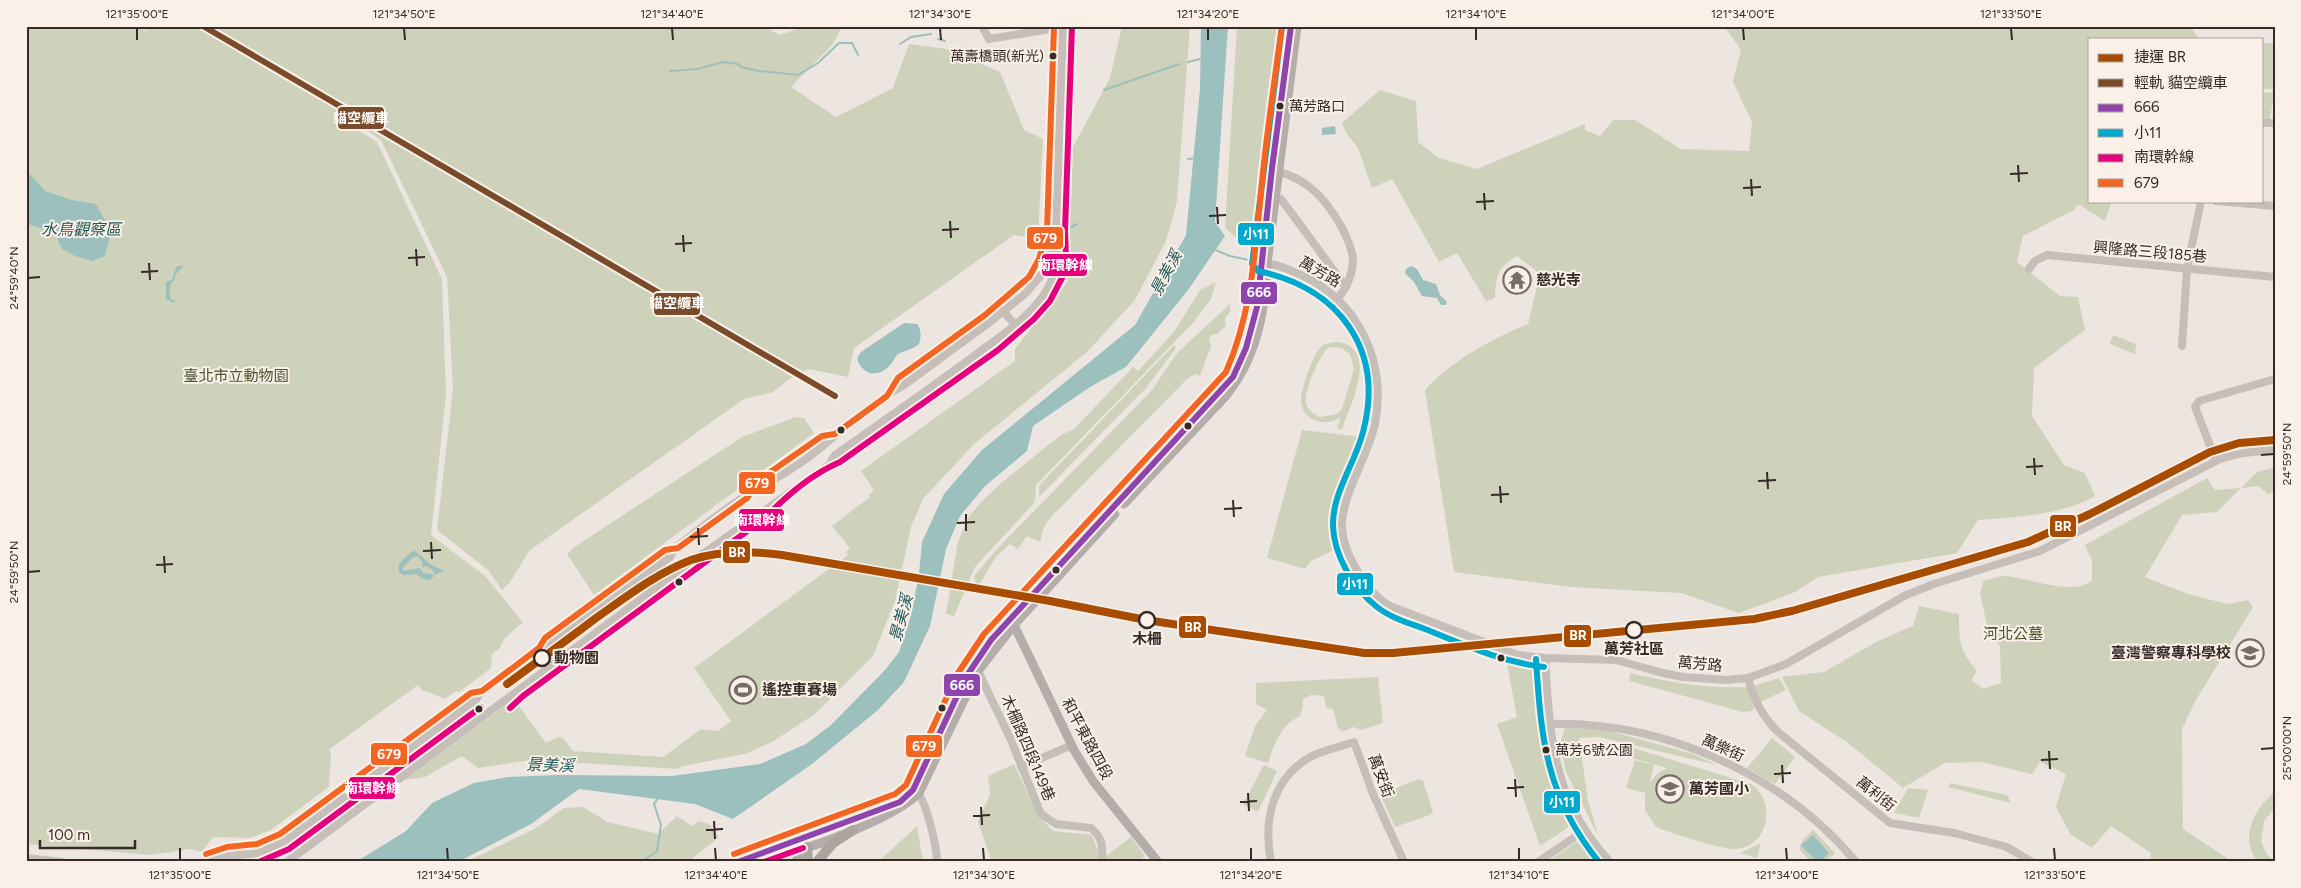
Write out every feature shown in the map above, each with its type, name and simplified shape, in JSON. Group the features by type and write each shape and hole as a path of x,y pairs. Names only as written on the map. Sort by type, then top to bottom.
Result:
{"highway":[{"path":"818,862 833,843 853,830"},
{"path":"801,850 808,862"}],"main road":[{"path":"1264,264 1291,26"},
{"path":"763,862 853,830 905,806 916,792 976,669 1011,622 1233,377 1246,348 1255,319 1276,197 1275,171 1297,26"},
{"name":"和平東路四段","path":"1011,622 1072,745 1098,790 1158,862"},
{"path":"737,862 801,850 900,802 916,792"}],"street":[{"path":"287,862 687,565 829,465 834,456 1031,311 1044,295 1054,275 1059,248 1056,231 1063,27 989,39 982,26"},
{"path":"1275,171 1306,184 1327,203 1351,248 1352,265 1346,287 1338,298"},
{"name":"萬芳路","path":"1276,197 1281,199 1346,287"},
{"path":"2182,346 2187,269 2201,202"},
{"path":"2228,202 2275,206"},
{"path":"208,862 229,856 259,853 284,842 476,700 480,693 542,648 550,645 670,557 675,548 749,494 764,487 826,444 834,435 904,385 1026,292 1043,273 1056,231"},
{"name":"興隆路三段185巷","path":"2029,269 2035,261 2048,255 2275,277"},
{"name":"萬芳路","path":"1264,264 1278,265 1309,279 1338,298 1364,333 1375,364 1378,383 1377,411 1372,434 1342,516 1344,544 1362,577 1373,592 1390,606 1518,655 1545,658 1604,659 1683,677 1727,680 1748,678 1786,664 1906,595 1934,584 2040,551 2216,462 2237,454 2275,450"},
{"path":"1003,311 1014,325"},
{"path":"2216,462 2196,404 2199,401 2275,379"},
{"path":"1545,658 1549,724 1554,759 1560,778 1585,830 1610,862"},
{"name":"木柵路四段149巷","path":"976,669 1041,814 1056,824 1091,828 1101,839 1103,845 1102,862"},
{"name":"萬利街","path":"1748,678 1752,692 1765,718 1778,732 1890,823 1954,833 2007,847 2032,862"},
{"name":"萬樂街","path":"1549,724 1619,729 1675,743 1712,756 1748,774 1786,798 1824,830 1856,862"},
{"name":"萬安街","path":"1271,862 1268,837 1269,817 1273,798 1284,780 1291,771 1312,756 1354,742 1373,794 1404,862"},
{"path":"1021,767 1072,745"},
{"path":"916,792 936,851 937,862"},
{"path":"1538,862 1585,830"},
{"path":"26,858 62,862"}],"green space":[{"name":"臺北市立動物園","path":"26,26 138,26 147,32 143,26 763,26 780,35 806,26 842,26 833,44 791,87 836,117 893,88 909,44 947,49 1000,72 1024,130 1043,139 1038,238 1014,235 854,348 848,377 809,369 789,379 773,392 744,399 530,550 510,582 502,590 488,570 437,530 453,389 447,277 381,140 362,127 356,129 377,142 442,279 446,395 431,535 485,576 523,622 504,639 500,648 492,654 491,668 459,692 456,691 445,699 422,690 418,685 329,750 331,754 329,787 271,830 250,838 213,837 202,852 190,849 150,855 26,844"},
{"path":"1122,26 1190,26 1177,201 1166,241 1135,300 1087,352 974,444 923,499 911,527 895,601 873,656 815,714 772,742 745,754 679,767 679,769 531,760 478,768 462,756 425,777 404,780 514,699 546,743 558,737 563,738 573,751 663,757 701,729 718,731 731,721 694,668 848,555 846,552 850,548 832,526 870,497 869,495 874,490 861,471 1015,361 1015,349 1068,281 1073,147 1110,78"},
{"path":"1237,26 1284,26 1257,250 1237,239 1225,227"},
{"path":"1724,26 2189,26 2199,38 2088,38 2088,202 2112,202 2105,221 2078,204 2074,210 2023,236 2017,262 2060,296 2078,297 2085,330 2034,368 2032,416 2064,465 2085,473 2095,496 2053,511 1978,520 1957,553 1818,577 1795,592 1739,613 1681,593 1571,587 1454,572 1425,390 1447,370 1473,352 1501,336 1528,324 1540,274 1517,256 1510,260 1499,273 1495,298 1486,301 1457,253 1439,262 1392,179 1372,188 1358,148 1345,131 1342,123 1380,90 1416,101 1418,142 1439,158 1477,169 1585,124 1585,130 1600,136 1613,120 1635,120 1681,149 1749,151 1752,122 1733,82 1741,50"},
{"path":"2264,43 2275,43 2275,89 2264,89"},
{"path":"2274,92 2270,119 2264,119 2264,93"},
{"path":"1216,282 1211,299 1192,324 1036,485 1035,502 975,567 954,616 946,614 958,541 969,516 1007,478 1061,435 1074,429 1133,367 1138,371 1174,332 1200,290"},
{"path":"1230,304 1230,312 1225,318 1226,326 1217,334 1211,335 1209,339 1211,346 1200,376 1195,374 1187,379 1051,517 1044,527 1040,542 1027,536 1018,549 1010,544 996,557 979,585 976,585 974,576 997,549 1152,390 1177,353"},
{"path":"2113,335 2136,344 2135,354 2110,344"},
{"path":"1338,342 1351,346 1357,355 1360,366 1359,379 1342,430 1337,428 1341,417 1328,422 1315,420 1305,413 1301,399 1312,362 1319,349 1328,343","holes":["1330,347 1341,348 1350,354 1354,369 1342,409 1337,414 1320,417 1308,408 1306,404 1307,391 1317,364 1326,350"]},
{"path":"1174,345 1176,348 1146,388 1039,497 1039,486"},
{"path":"796,417 804,418 814,433 594,595 567,554 576,546 742,437"},
{"path":"1302,430 1362,437 1336,506 1334,535 1336,549 1311,561 1305,569 1267,558"},
{"path":"2275,467 2275,491 2268,494 2258,486 2241,488 2257,472"},
{"name":"河北公墓","path":"2207,478 2215,490 2241,488 2217,512 2182,515 2145,577 2191,595 2228,604 2248,600 2253,607 2196,700 2182,729 2183,829 2233,862 2150,862 2151,853 2111,826 2092,848 2071,835 2056,807 2066,774 2040,762 2032,774 1981,762 1945,763 1903,788 1848,743 1799,711 1782,677 1824,672 1878,641 1913,626 1919,606 1959,614 1961,644 1977,671 1971,680 1983,689 2001,683 2000,646 1988,630 1980,593 1983,581 2006,576 2063,587 2084,585 2092,580 2092,561 2085,545"},
{"path":"1506,659 1537,670 1538,729 1547,769 1569,827 1540,846 1497,724 1517,717"},
{"path":"1630,673 1688,684 1717,687 1747,687 1754,708 1752,711 1743,712 1629,681"},
{"path":"1378,677 1383,723 1361,730 1354,727 1342,732 1338,728 1333,709 1326,708 1324,696 1311,695 1303,699 1300,716 1282,731 1268,763 1245,756 1255,726 1267,710 1256,704 1256,683"},
{"path":"1779,678 1786,690 1760,702 1753,686"},
{"path":"1565,728 1599,728 1693,754 1717,765 1599,737 1579,738 1588,800 1598,836 1566,772 1560,743"},
{"path":"1772,738 1795,757 1775,784 1747,768"},
{"path":"1623,745 1751,784 1764,801 1766,812 1762,833 1746,847 1734,849 1707,844 1656,827 1645,810 1645,793 1626,788 1635,760 1654,765 1650,782 1658,773 1667,768 1621,755"},
{"path":"1014,764 1038,815 1053,831 1092,835 1101,859 1091,862 992,862 978,822 990,794 988,776"},
{"path":"1264,765 1277,771 1258,812 1243,804"},
{"path":"1419,779 1423,781 1433,812 1430,815 1395,827 1380,794"},
{"path":"1950,783 2007,795 2011,803 1948,787"},
{"path":"1908,788 1928,790 1919,818 1894,813"},
{"path":"2275,792 2275,807 2264,821 2261,841 2266,853 2275,862 2258,862 2252,853 2250,844 2249,834 2251,825 2260,807"},
{"path":"583,807 608,822 658,834 677,816 692,826 698,821 709,824 719,837 688,862 466,862 536,828 564,808"},
{"path":"917,826 923,862 878,862"},
{"path":"1813,830 1835,853 1825,862 1811,862 1799,849 1802,841"},
{"path":"1131,837 1145,856 1138,862 1104,862 1105,857"},
{"path":"1576,842 1600,862 1547,862"},
{"path":"1761,843 1757,858 1740,853"}],"water":[{"name":"景美溪","path":"1201,26 1228,26 1215,222 1225,236 1188,290 1126,367 1090,387 1033,426 1027,451 985,486 960,516 946,549 930,626 904,682 878,710 812,764 733,819 695,804 579,789 531,824 458,862 356,862 406,831 432,803 474,783 508,777 556,775 672,776 760,764 806,744 831,725 885,670 899,652 911,616 919,574 922,542 944,494 982,450 1135,325 1186,235 1200,89"},
{"path":"1335,126 1336,134 1322,135 1322,128"},
{"name":"水鳥觀察區","path":"26,170 45,191 72,200 96,204 111,231 105,256 92,261 75,256 62,249 55,234 26,223"},
{"path":"182,265 183,267 175,275 170,288 171,299 175,300 174,303 166,299 166,282 172,280 176,267"},
{"path":"1411,266 1417,269 1423,280 1436,284 1440,295 1447,302 1446,305 1441,305 1437,298 1422,296 1414,282 1405,273 1406,269"},
{"path":"904,323 917,324 921,334 919,344 897,355 890,365 881,372 871,373 863,369 857,358 861,352"},
{"path":"415,551 430,564 444,571 434,575 434,571 427,566 422,567 422,562 418,556 413,557 403,568 403,571 420,568 423,573 434,576 430,580 423,579 416,574 403,575 399,572 399,564 411,552"},
{"path":"1813,835 1829,853 1819,862 1801,845"}],"pier":[{"path":"916,576 942,580 941,587 915,582"}],"waterway":[{"path":"900,44 911,37 931,34"},
{"path":"938,39 945,41"},
{"path":"670,71 698,69 723,62 738,64 741,67 759,71 798,75 818,63 839,43 852,43 858,55"},
{"path":"1188,62 1200,59"},
{"path":"1104,90 1179,64"},
{"path":"1188,159 1196,158"},
{"path":"1071,227 1077,224"},
{"path":"1213,249 1230,256 1254,261"},
{"path":"641,862 657,851 661,825 654,804 658,798"}],"metro line":[{"name":"BR","path":"507,684 630,594 678,565 713,554 736,552 782,555 1050,601 1146,620 1364,653 1393,653 1754,619 1792,611 2028,542 2090,514 2210,452 2239,443 2275,440"}],"tram line":[{"name":"貓空纜車","path":"203,26 835,396"}],"transit line":[{"name":"679","path":"206,854 227,847 257,844 280,834 471,693 482,691 539,648 545,638 665,550 678,548 747,498 759,480 822,436 835,434 887,396 898,378 985,315 1029,277 1039,259 1047,230 1054,26"},
{"name":"南環幹線","path":"510,708 523,696 765,518 800,486 840,462 998,350 1034,319 1050,301 1063,276 1066,257 1065,231 1072,26"},
{"name":"小11","path":"1282,26 1252,264 1258,271 1287,279 1312,292 1333,308 1349,327 1361,349 1367,374 1368,402 1363,432 1336,502 1333,526 1334,537 1341,560 1361,591 1377,607 1388,614 1483,652 1528,665 1544,667"},
{"name":"679","path":"734,854 895,794 906,785 958,673 984,634 1226,372 1242,325 1252,278 1266,143 1282,26"},
{"name":"666","path":"738,862 900,802 913,790 966,677 991,640 1233,377 1246,348 1257,307 1272,168 1291,26"},
{"name":"小11","path":"1536,659 1544,741 1557,790 1581,838 1599,862"},
{"name":"南環幹線","path":"259,862 289,849 481,707"},
{"name":"南環幹線","path":"764,862 803,848"}],"place":[{"name":"萬壽橋頭(新光)","path":"1053,56"},
{"name":"萬芳路口","path":"1280,106"},
{"name":"慈光寺","path":"1517,280"},
{"name":"木柵","path":"1147,620"},
{"name":"萬芳社區","path":"1634,630"},
{"name":"臺灣警察專科學校","path":"2250,653"},
{"name":"動物園","path":"542,658"},
{"name":"遙控車賽場","path":"743,690"},
{"name":"萬芳6號公園","path":"1546,750"},
{"name":"萬芳國小","path":"1670,789"}]}
